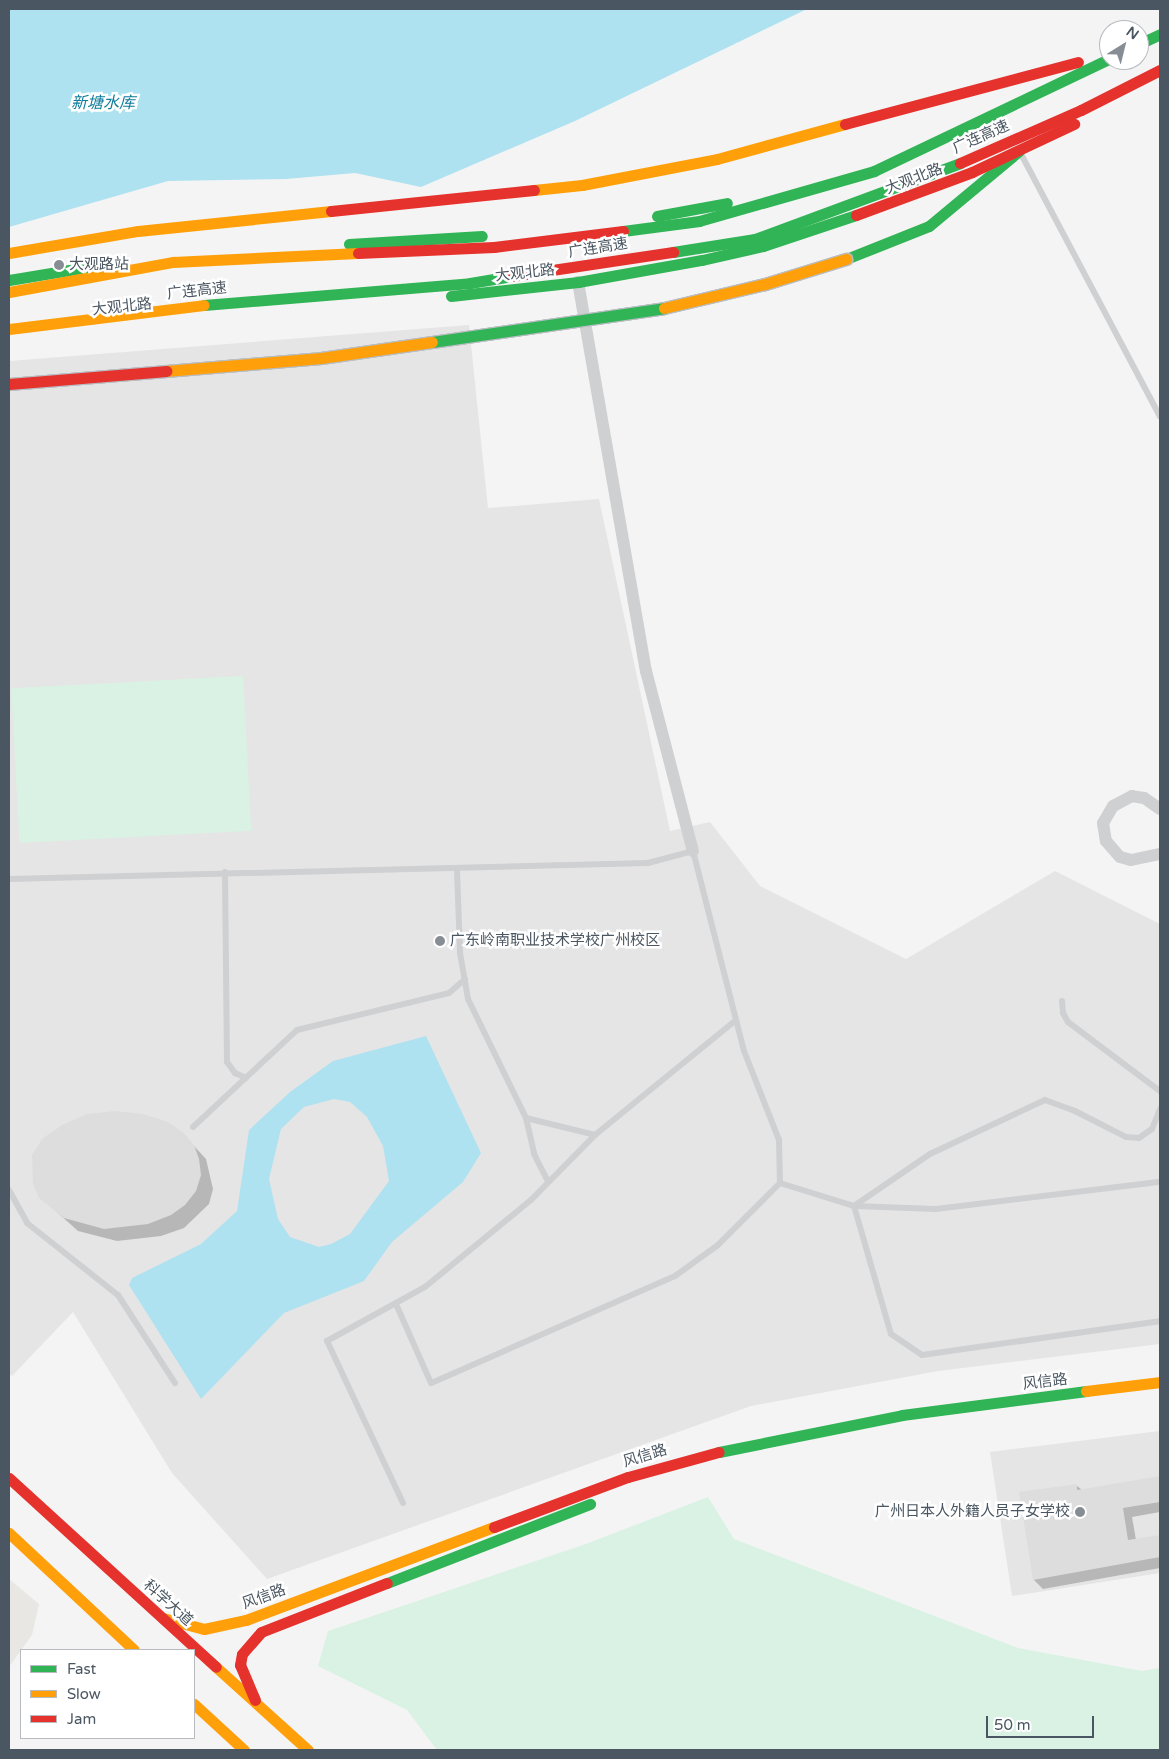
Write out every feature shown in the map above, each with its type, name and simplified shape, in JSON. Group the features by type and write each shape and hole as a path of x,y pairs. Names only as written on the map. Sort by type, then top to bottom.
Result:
{"main road":[{"path":"9,280 156,257 554,232 700,209 761,195 863,165 986,110 1099,52"},
{"path":"9,253 138,230 582,185 716,159 1078,62"},
{"name":"广连高速","path":"9,292 174,262 494,247 699,221 874,171 1099,64"},
{"name":"广连高速","path":"9,329 193,306 470,283 755,239 938,172 1080,110 1160,70"},
{"name":"大观北路","path":"9,339 75,327 152,318 414,299 578,282 702,260 811,232 900,201 1019,151 1160,81"},
{"path":"9,384 321,358 659,309 765,284 846,259 929,226 1019,151"},
{"name":"风信路","path":"160,1616 204,1629 268,1612 628,1477 697,1457 902,1415 1160,1382"},
{"name":"风信路","path":"257,1702 244,1678 242,1654 262,1632 615,1494 704,1466 853,1433 1160,1394"},
{"name":"科学大道","path":"9,1478 308,1750"},
{"path":"9,1533 133,1649"},
{"path":"195,1705 244,1750"}],"street":[{"path":"578,282 646,671 693,851"},
{"path":"1160,809 1144,798 1132,796 1113,806 1103,823 1106,841 1120,856 1131,860 1160,854"},
{"path":"268,1612 259,1625 274,1626"}],"lane":[{"path":"1019,151 1160,416"},
{"path":"9,879 225,872 457,870 648,863 693,851 744,1051 779,1140 780,1184 718,1245 675,1276 431,1383 396,1304"},
{"path":"457,870 460,953 468,999 526,1118 534,1154 548,1182"},
{"path":"225,872 227,1062 236,1073 246,1078"},
{"path":"193,1127 297,1030 449,993 465,979"},
{"path":"1062,1000 1062,1013 1068,1022 1160,1091"},
{"path":"403,1503 327,1341 425,1287 548,1182 595,1135 736,1020"},
{"path":"854,1206 930,1154 1027,1106 1045,1100 1076,1111 1126,1137 1139,1138 1152,1129 1160,1109"},
{"path":"526,1118 595,1135"},
{"path":"780,1184 854,1206 936,1209 1160,1182"},
{"path":"9,1195 27,1223 118,1295 175,1383"},
{"path":"854,1206 891,1334 922,1355 1160,1321"}],"shaded area":[{"name":"广东岭南职业技术学校广州校区","path":"469,325 488,508 599,499 670,831 710,822 760,886 906,959 1055,871 1160,924 1160,1344 938,1371 751,1406 267,1579 172,1473 73,1312 12,1376 9,1374 9,361"},
{"name":"广州日本人外籍人员子女学校","path":"1160,1431 1160,1573 1012,1596 990,1452"},
{"path":"9,1579 39,1604 32,1635 20,1649 9,1667"}],"green space":[{"path":"243,676 251,831 19,843 11,688"},
{"path":"708,1497 734,1539 1018,1648 1142,1671 1160,1668 1160,1750 437,1750 407,1710 318,1666 328,1631 586,1544"}],"water":[{"name":"新塘水库","path":"9,9 807,9 575,121 421,187 355,173 286,179 168,181 9,227"},
{"path":"426,1036 481,1153 463,1182 392,1242 364,1281 284,1313 201,1399 129,1285 132,1278 201,1244 237,1211 249,1130 290,1092 333,1061","holes":["334,1099 350,1102 367,1117 383,1146 389,1181 350,1234 331,1244 319,1247 290,1237 278,1219 269,1179 281,1129 304,1107"]}],"building":[{"path":"115,1111 143,1114 168,1122 184,1133 194,1145 199,1159 201,1175 196,1191 185,1205 171,1215 148,1224 104,1229 64,1218 39,1198 33,1184 32,1155 42,1139 62,1125 87,1114"},
{"path":"1160,1476 1160,1502 1123,1508 1128,1540 1160,1535 1160,1557 1033,1580 1019,1492 1077,1484 1077,1490"}],"traffic: fast":[{"path":"1149,39 1160,34"},
{"path":"623,231 699,221 874,171 1099,64"},
{"path":"846,259 929,226 1019,151"},
{"path":"673,252 755,239 960,163"},
{"path":"657,216 727,203"},
{"path":"451,296 578,282 702,260 763,246 856,215"},
{"path":"349,244 482,236"},
{"path":"9,280 106,264"},
{"path":"204,305 470,283 512,276"},
{"path":"432,342 664,308"},
{"path":"719,1452 902,1415 1086,1391"},
{"path":"387,1583 590,1504"}],"traffic: slow":[{"path":"534,190 582,185 717,159 845,124"},
{"path":"9,253 138,231 331,211"},
{"path":"9,292 173,262 358,253"},
{"path":"664,308 765,284 846,259"},
{"path":"9,329 204,305"},
{"path":"166,371 321,358 432,342"},
{"path":"1086,1391 1160,1382"},
{"path":"163,1618 204,1629 246,1620 494,1527"},
{"path":"9,1533 133,1649"},
{"path":"216,1667 308,1750"},
{"path":"195,1705 244,1750"}],"traffic: jam":[{"path":"845,124 1078,62"},
{"path":"960,163 1081,110 1160,70"},
{"path":"856,215 972,172 1074,124"},
{"path":"331,211 534,190"},
{"path":"358,253 494,247 623,231"},
{"path":"512,276 673,252"},
{"path":"9,384 166,371"},
{"path":"494,1527 628,1477 719,1452"},
{"path":"9,1478 216,1667"},
{"path":"255,1700 240,1665 242,1654 261,1632 387,1583"}],"place":[{"name":"大观路站","path":"59,265"},
{"name":"广东岭南职业技术学校广州校区","path":"440,941"},
{"name":"广州日本人外籍人员子女学校","path":"1080,1512"}]}
